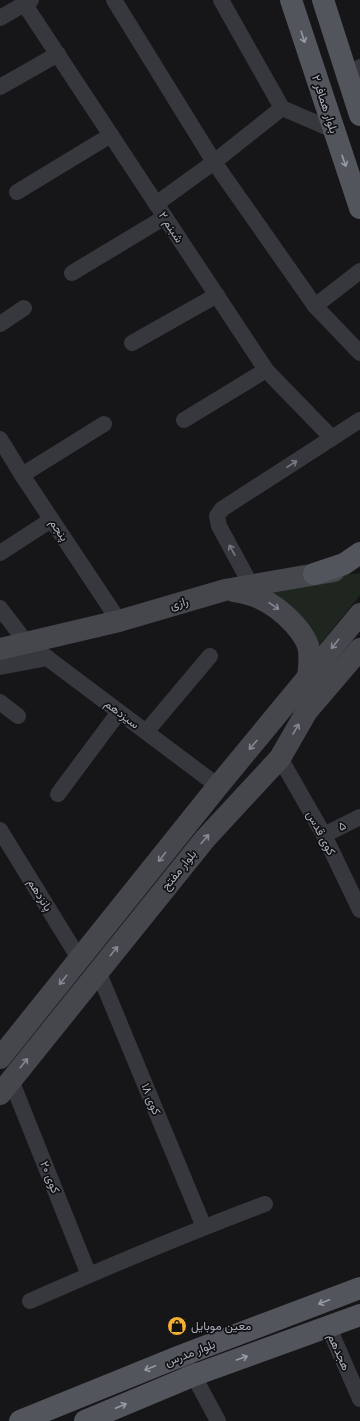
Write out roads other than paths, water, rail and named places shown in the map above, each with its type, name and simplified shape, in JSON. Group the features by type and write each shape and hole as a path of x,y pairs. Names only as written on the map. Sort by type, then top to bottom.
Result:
{"main road":[{"name":"بلوار همافر ۲","path":"291,0 360,208"},
{"path":"323,0 355,75 360,115"},
{"path":"314,574 344,564 360,553"},
{"name":"بلوار مدرس","path":"20,1421 183,1355 360,1288"},
{"name":"بلوار مدرس","path":"85,1421 192,1376 329,1328 360,1315"}],"street":[{"path":"114,0 214,162 315,306 360,353"},
{"path":"221,0 282,108 333,130"},
{"path":"0,18 28,2"},
{"name":"شبنم ۲","path":"28,2 58,54 266,370 332,438"},
{"path":"0,87 58,54"},
{"path":"156,204 214,162 282,108"},
{"path":"17,192 111,135"},
{"path":"72,273 165,217"},
{"path":"315,306 360,271"},
{"path":"132,343 217,295"},
{"path":"0,324 24,308"},
{"path":"184,420 266,370"},
{"path":"251,585 219,526 217,516 222,509 360,420"},
{"path":"22,475 104,424"},
{"name":"پنجم","path":"0,439 22,475 119,621"},
{"path":"0,553 52,520"},
{"name":"رازی","path":"0,649 119,621 224,590 360,566"},
{"path":"224,590 245,592 259,597 276,606 290,619 301,632 308,645 310,660 308,677"},
{"name":"سیزدهم","path":"0,608 26,642 218,786"},
{"name":"بلوار مفتح","path":"0,1058 218,786 360,614"},
{"name":"بلوار مفتح","path":"5,1087 205,839 280,758 307,711 360,649"},
{"path":"146,732 210,656"},
{"path":"0,667 48,658"},
{"path":"0,702 18,716"},
{"path":"58,794 119,712"},
{"name":"کوی قدس","path":"280,758 324,835 360,910"},
{"name":"۵","path":"324,835 360,817"},
{"name":"پانزدهم","path":"0,830 80,960"},
{"path":"116,915 132,928"},
{"name":"کوی ۱۸","path":"98,971 204,1227"},
{"name":"کوی ۲۰","path":"5,1087 89,1275"},
{"path":"30,1301 204,1227 265,1204"},
{"name":"هجدهم","path":"329,1328 360,1399"},
{"path":"183,1355 192,1376 218,1421"}],"place":[{"name":"معین موبایل","path":"177,1326"}]}
